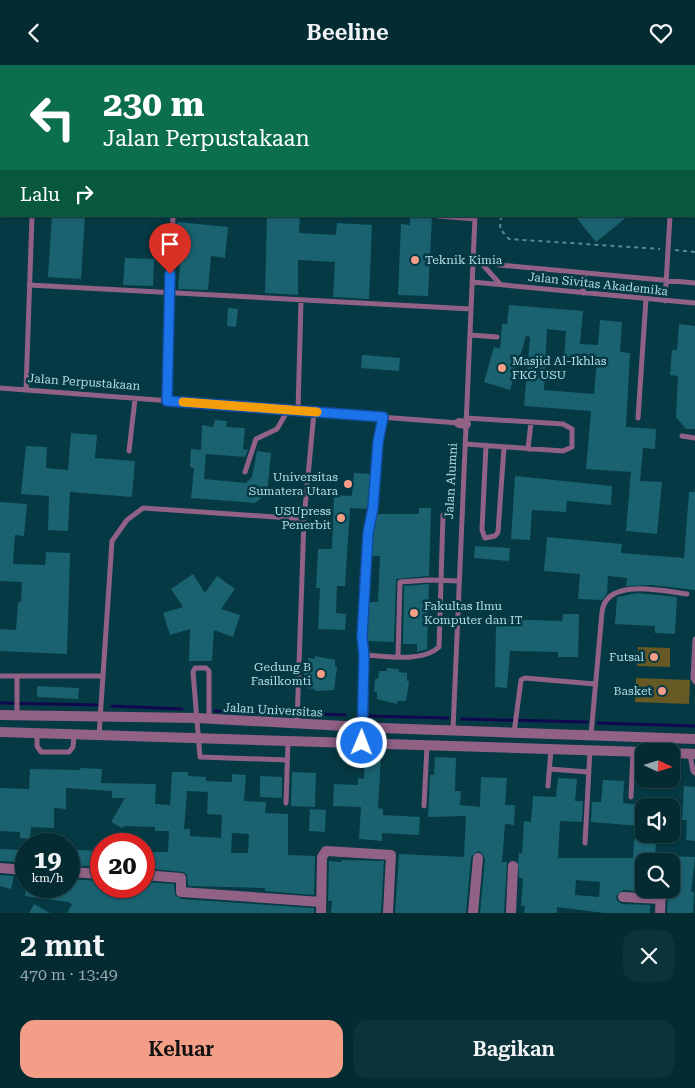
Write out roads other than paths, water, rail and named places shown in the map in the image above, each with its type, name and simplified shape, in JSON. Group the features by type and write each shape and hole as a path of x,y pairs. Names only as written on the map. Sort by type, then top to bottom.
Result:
{"street":[{"name":"Jalan Universitas","path":"1,715 197,718 454,731 514,728 591,735 695,739"},
{"path":"1,715 1,732 633,752"},
{"path":"61,734 62,716"},
{"path":"111,735 112,718"},
{"path":"278,722 283,741"},
{"path":"381,728 382,744"},
{"path":"512,748 514,728"},
{"name":"Jalan Alumni","path":"453,746 454,731"},
{"path":"590,750 591,735"},
{"path":"321,913 324,853 389,853 391,856 388,913"},
{"path":"473,913 478,858"},
{"path":"511,913 513,866"},
{"path":"0,868 15,869"},
{"path":"155,876 181,878 181,892 321,902"},
{"path":"623,897 635,896"},
{"path":"660,913 661,898"}],"lane":[{"path":"26,390 32,217"},
{"path":"167,401 173,217"},
{"path":"438,217 475,218"},
{"path":"665,301 670,217"},
{"name":"Jalan Alumni","path":"454,731 465,444 464,422 475,218"},
{"path":"474,255 500,284"},
{"path":"499,265 695,283"},
{"path":"582,293 585,273"},
{"name":"Jalan Sivitas Akademika","path":"472,282 695,303"},
{"path":"29,285 471,309"},
{"path":"638,418 646,299"},
{"path":"298,411 301,300"},
{"path":"470,335 498,337"},
{"name":"Jalan Perpustakaan","path":"0,388 383,417 464,422 531,422 569,426 572,429 572,447 563,451 528,449"},
{"path":"129,451 134,399"},
{"path":"245,472 256,439 277,429 288,410"},
{"path":"297,723 304,519 314,412"},
{"path":"362,743 364,655 362,637 368,521 373,508 378,442 383,417"},
{"path":"465,444 528,449 531,422"},
{"path":"682,436 695,438"},
{"path":"486,445 482,530 485,538 495,537 498,533 504,447"},
{"path":"99,735 112,541 127,520 143,508 304,519"},
{"path":"364,655 398,656 429,653 439,647 440,580 444,515"},
{"path":"398,656 400,582 459,581"},
{"path":"591,735 605,602 618,591 628,588 687,593"},
{"path":"695,639 693,678 695,681"},
{"path":"209,719 209,671 206,668 195,668 193,672 199,756 202,758 287,760"},
{"path":"0,676 102,676"},
{"path":"16,715 17,676"},
{"path":"514,728 518,684 525,678 595,684"},
{"path":"37,733 37,745 41,752 69,752 73,747 74,734"},
{"path":"283,741 287,760 286,803"},
{"path":"424,806 427,745"},
{"path":"548,786 551,749"},
{"path":"585,843 590,750"},
{"path":"631,797 633,752"},
{"path":"692,754 692,771 695,773"},
{"path":"550,769 588,772"}],"waterway":[{"path":"0,703 98,705"},
{"path":"112,706 182,709"},
{"path":"215,711 288,713"},
{"path":"298,713 345,715"},
{"path":"364,716 448,718"},
{"path":"462,719 587,722"},
{"path":"598,723 695,726"}],"place":[{"name":"Teknik Kimia","path":"415,260"},
{"name":"Masjid Al-Ikhlas FKG USU","path":"502,368"},
{"name":"Universitas Sumatera Utara","path":"348,484"},
{"name":"USUpress Penerbit","path":"341,518"},
{"name":"Fakultas Ilmu Komputer dan IT","path":"414,613"},
{"name":"Futsal","path":"654,657"},
{"name":"Gedung B Fasilkomti","path":"321,674"},
{"name":"Basket","path":"662,691"}]}
